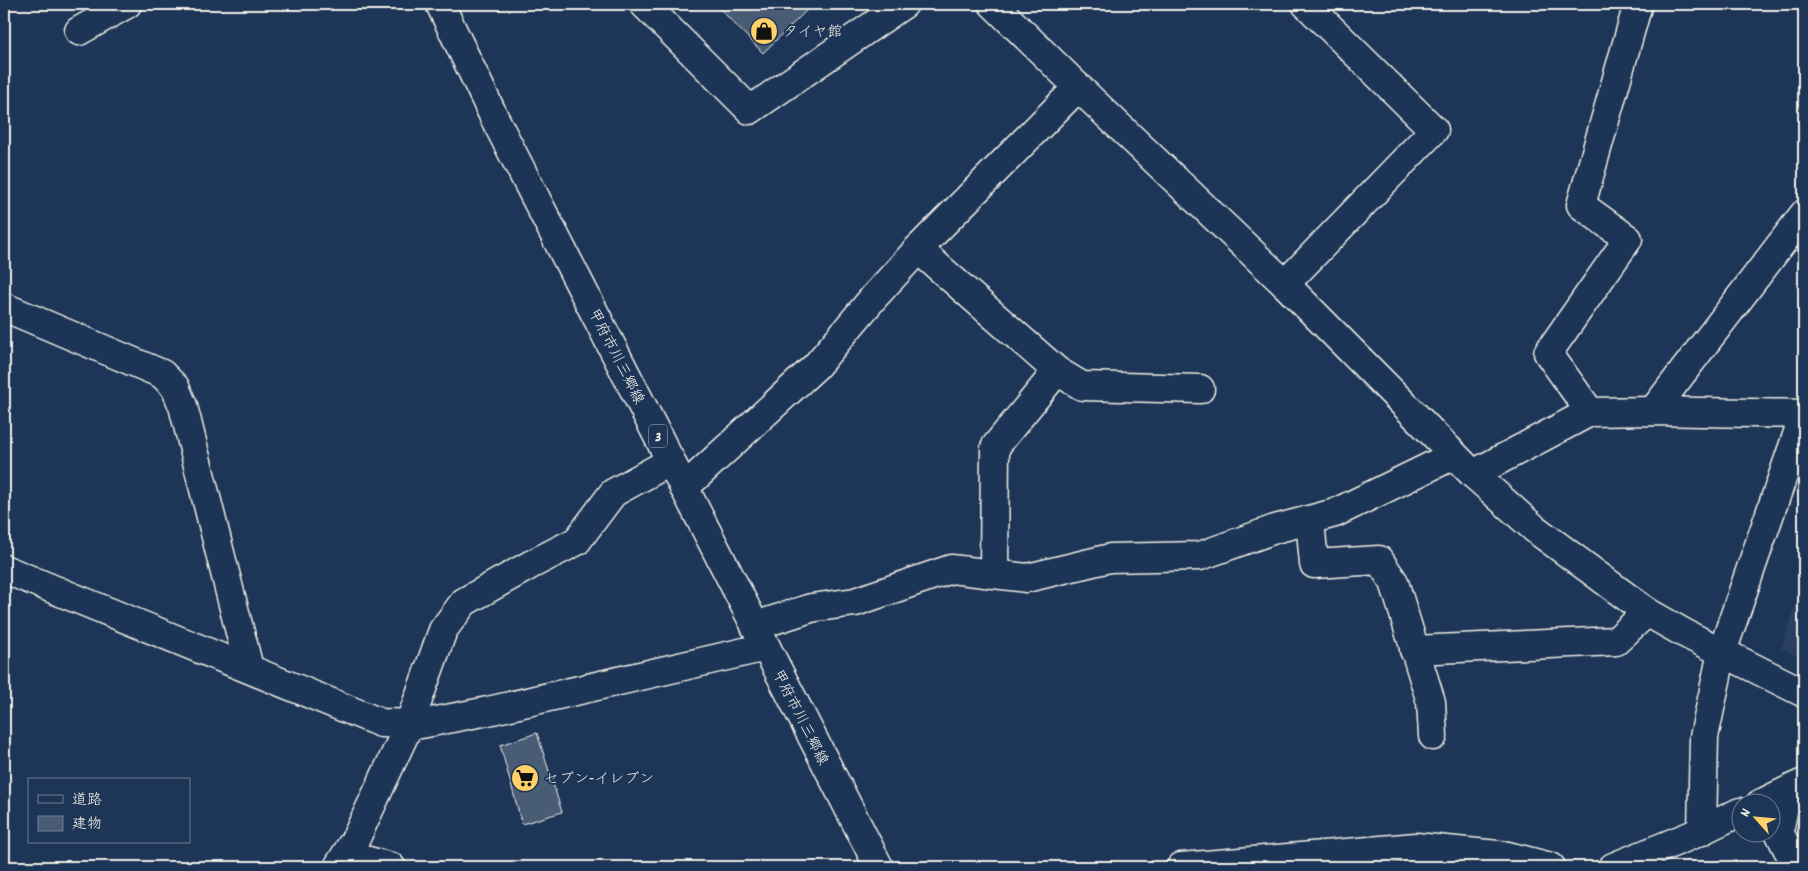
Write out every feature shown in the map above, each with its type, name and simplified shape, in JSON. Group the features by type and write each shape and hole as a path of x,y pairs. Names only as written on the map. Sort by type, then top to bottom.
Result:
{"street":[{"path":"78,31 127,4"},
{"name":"甲府市川三郷線","path":"440,4 495,119 878,867"},
{"path":"644,4 750,110 904,4"},
{"path":"993,4 1285,284 1473,474 1535,529 1647,612 1804,693"},
{"path":"1285,284 1434,130 1306,4"},
{"path":"1590,412 1548,353 1628,239 1581,205 1638,4"},
{"path":"684,488 816,366 874,297 918,249 1078,87"},
{"path":"1653,411 1804,214"},
{"path":"918,249 1056,371 1082,386 1200,389"},
{"path":"4,307 162,374 175,387 183,406 249,668"},
{"path":"994,574 995,447 1056,371"},
{"path":"1473,474 1590,412 1653,411 1804,415 1722,652 1704,737 1702,831"},
{"path":"4,569 249,668 348,711 381,723 421,724 488,711 761,637 811,608 855,602 951,569 1026,578 1110,558 1200,556 1274,529 1335,513 1454,455"},
{"path":"391,867 342,861 356,838 408,725 443,630 464,602 577,541 613,494 671,461"},
{"path":"1310,520 1314,564 1379,560 1394,582 1431,702 1433,736"},
{"path":"1414,650 1616,641 1647,612"},
{"path":"1780,794 1797,786"},
{"path":"1797,786 1783,812 1779,832 1788,850 1804,854"},
{"path":"1613,867 1702,831 1730,817"},
{"path":"1181,867 1416,847 1508,856 1551,867"}],"shaded area":[{"path":"1804,581 1804,659 1781,649"}],"building":[{"name":"タイヤ館","path":"723,4 813,4 763,53 719,8"},
{"path":"537,733 562,812 522,824 500,745"}],"place":[{"name":"タイヤ館","path":"764,31"},
{"name":"セブン-イレブン","path":"525,778"}]}
